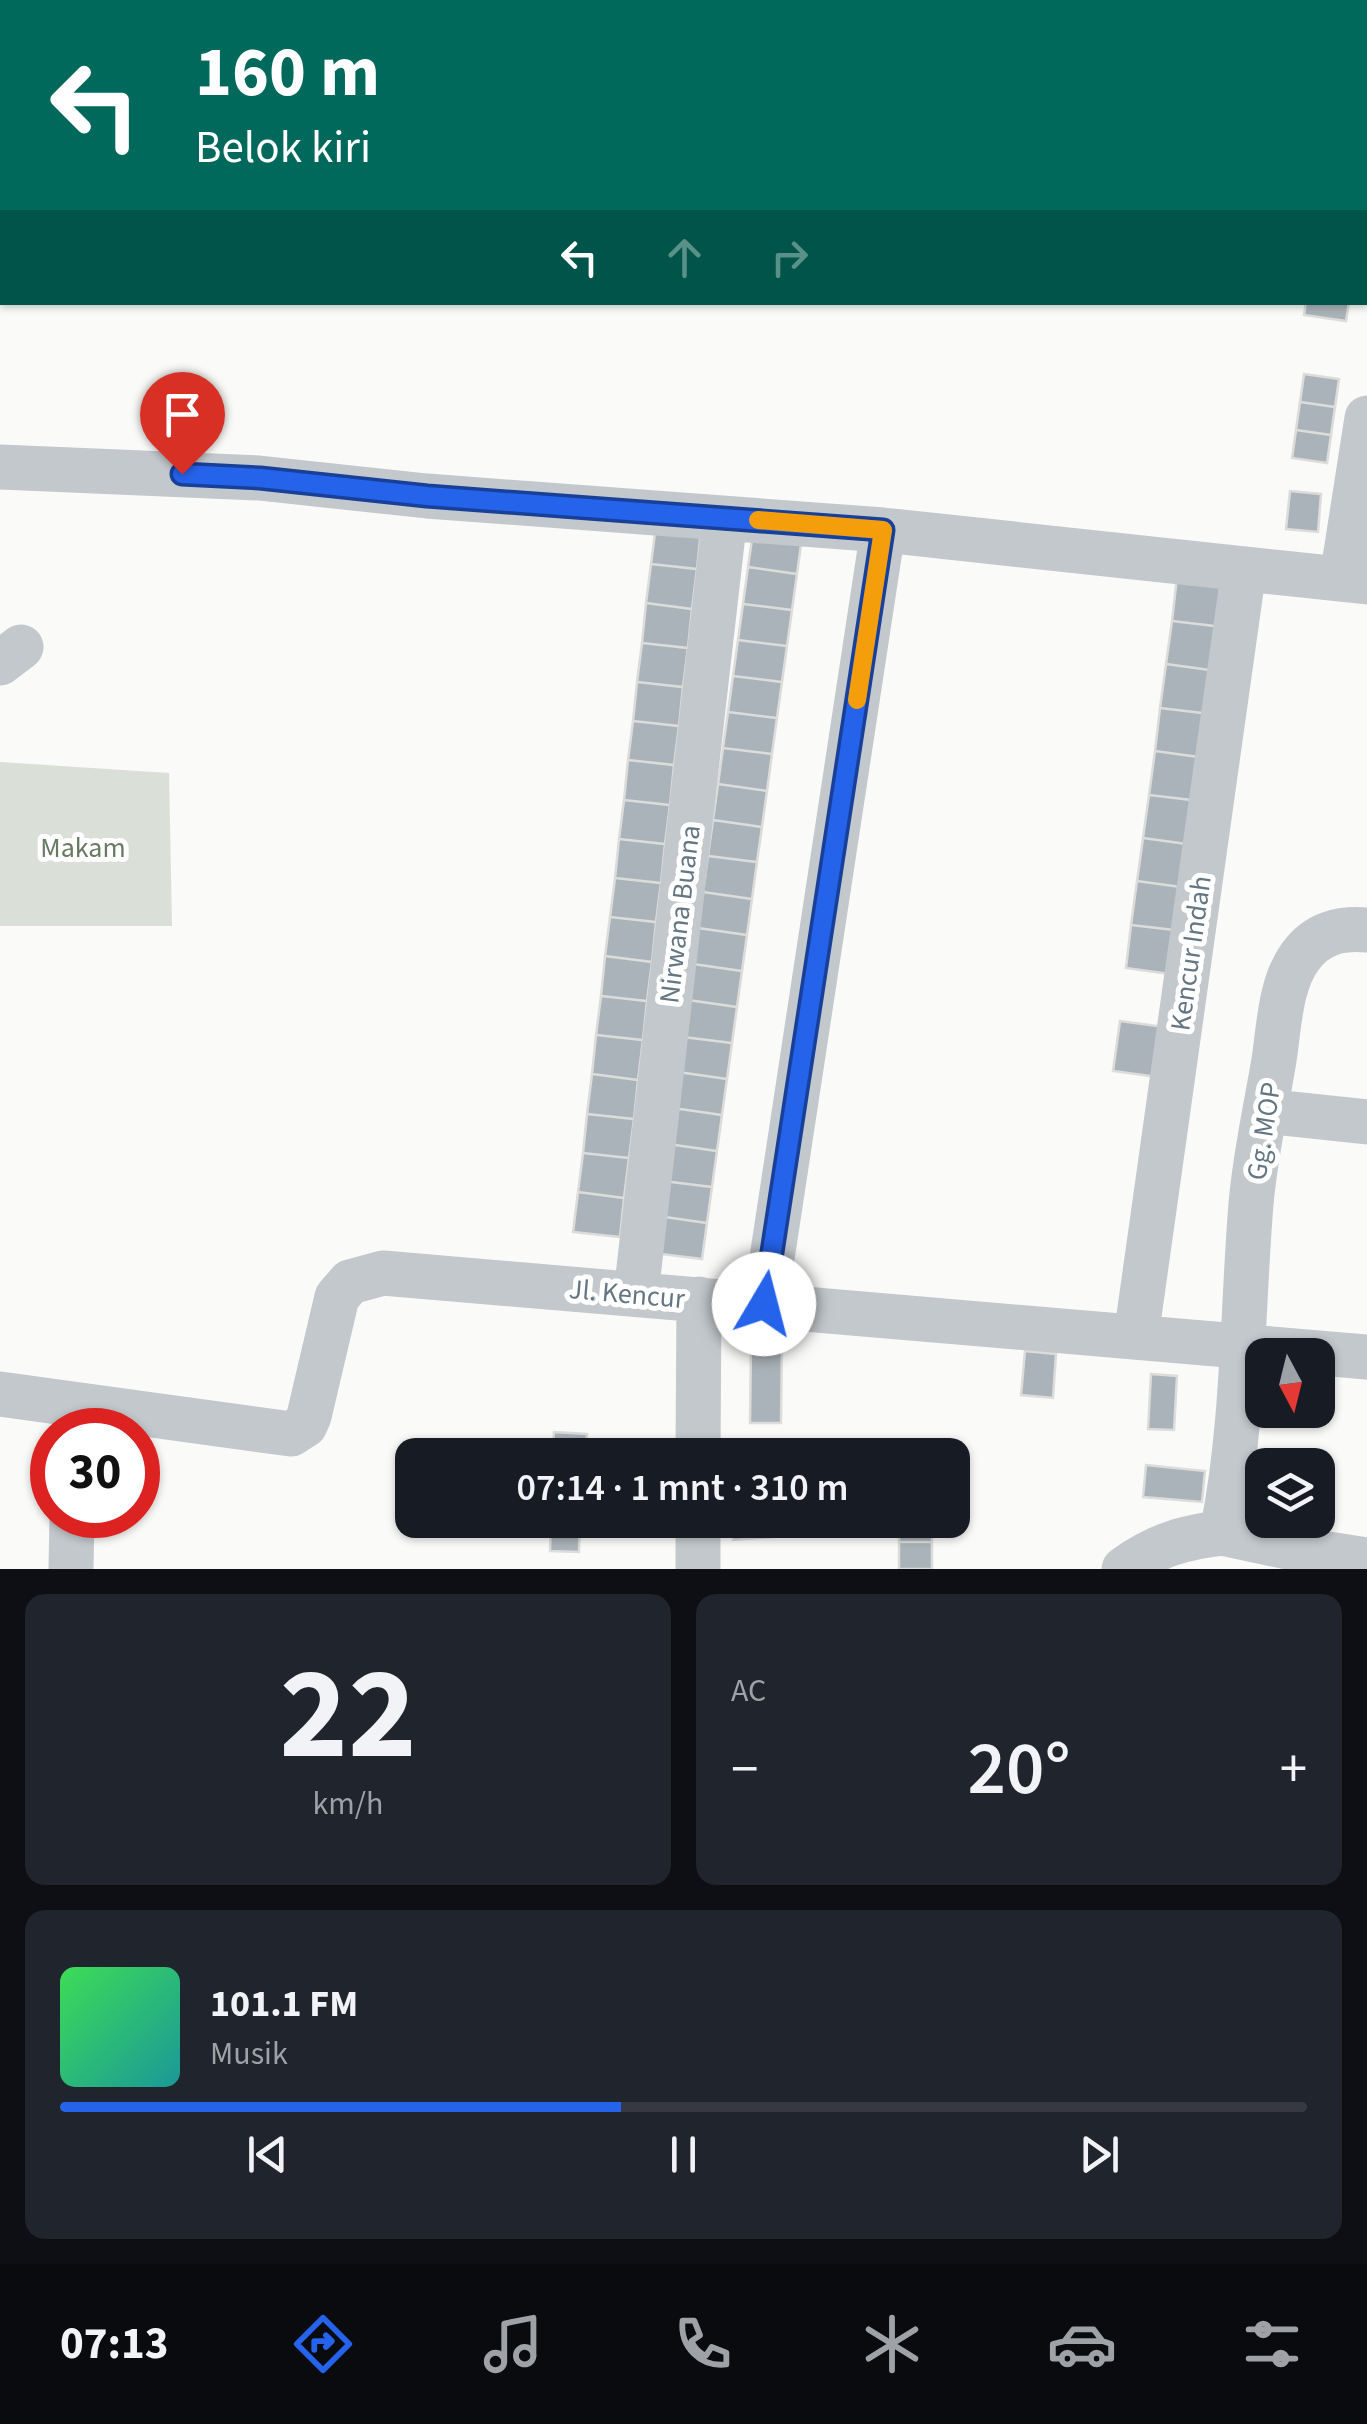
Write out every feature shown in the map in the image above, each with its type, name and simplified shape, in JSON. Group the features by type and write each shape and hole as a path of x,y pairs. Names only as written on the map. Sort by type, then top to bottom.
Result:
{"street":[{"path":"0,467 274,480 427,496 883,530 1355,580 1367,418"},
{"path":"764,1304 883,530"},
{"name":"Nirwana Buana","path":"636,1294 723,534"},
{"name":"Kencur Indah","path":"1136,1337 1244,569"},
{"name":"Gg. MOP","path":"1222,1532 1244,1346 1251,1200 1281,1016 1299,957 1347,931"},
{"path":"1265,1111 1367,1122"},
{"name":"Jl. Kencur","path":"160,1424 290,1434 305,1425 337,1296 358,1277 383,1273 1367,1357"},
{"path":"698,1438 699,1298"},
{"name":"Jl. Kencur","path":"0,1394 43,1408"},
{"path":"1124,1569 1173,1541 1222,1532 1367,1560"},
{"path":"71,1569 72,1538"},
{"path":"698,1538 698,1569"}],"green space":[{"name":"Makam","path":"0,762 169,773 172,926 0,926"}],"building":[{"path":"1306,305 1349,305 1346,321 1304,315"},
{"path":"1304,374 1339,379 1335,407 1300,402"},
{"path":"1300,402 1335,407 1331,435 1296,430"},
{"path":"1296,430 1331,435 1327,463 1292,458"},
{"path":"1290,491 1321,494 1318,532 1286,529"},
{"path":"656,525 701,530 697,569 651,564"},
{"path":"753,532 802,538 797,574 748,567"},
{"path":"651,564 697,569 692,609 646,603"},
{"path":"748,567 797,574 792,610 743,604"},
{"path":"1177,577 1229,584 1223,627 1172,621"},
{"path":"646,603 692,609 688,648 642,643"},
{"path":"743,604 792,610 787,646 738,640"},
{"path":"1172,621 1223,627 1217,671 1166,664"},
{"path":"738,640 787,646 782,682 733,676"},
{"path":"642,643 688,648 683,687 637,682"},
{"path":"1166,664 1217,671 1211,714 1160,708"},
{"path":"733,676 782,682 777,718 728,712"},
{"path":"637,682 683,687 679,726 633,721"},
{"path":"1160,708 1211,714 1206,758 1155,751"},
{"path":"728,712 777,718 772,754 723,748"},
{"path":"633,721 679,726 674,765 628,760"},
{"path":"723,748 772,754 767,791 718,784"},
{"path":"1155,751 1206,758 1200,801 1149,795"},
{"path":"628,760 674,765 670,805 624,800"},
{"path":"718,784 767,791 762,827 713,820"},
{"path":"1149,795 1200,801 1194,845 1143,838"},
{"path":"624,800 670,805 665,844 619,839"},
{"path":"713,820 762,827 757,862 708,856"},
{"path":"1143,838 1194,845 1188,888 1137,881"},
{"path":"619,839 665,844 661,883 615,878"},
{"path":"708,856 757,862 752,899 703,892"},
{"path":"615,878 661,883 656,922 610,917"},
{"path":"1137,881 1188,888 1183,931 1131,925"},
{"path":"703,892 752,899 747,935 698,928"},
{"path":"610,917 656,922 652,962 605,956"},
{"path":"1131,925 1183,931 1177,975 1126,968"},
{"path":"698,928 747,935 742,971 693,964"},
{"path":"605,956 652,962 647,1001 601,996"},
{"path":"693,964 742,971 737,1007 688,1000"},
{"path":"601,996 647,1001 643,1040 596,1035"},
{"path":"688,1000 737,1007 732,1043 683,1037"},
{"path":"1120,1021 1165,1027 1158,1077 1113,1071"},
{"path":"596,1035 643,1040 638,1080 592,1074"},
{"path":"683,1037 732,1043 727,1079 678,1072"},
{"path":"678,1072 727,1079 722,1115 673,1108"},
{"path":"592,1074 638,1080 634,1119 587,1114"},
{"path":"673,1108 722,1115 717,1151 668,1144"},
{"path":"587,1114 634,1119 629,1158 583,1153"},
{"path":"668,1144 717,1151 712,1187 663,1181"},
{"path":"583,1153 629,1158 624,1198 578,1192"},
{"path":"663,1181 712,1187 707,1223 658,1216"},
{"path":"578,1192 624,1198 620,1237 573,1232"},
{"path":"658,1216 707,1223 702,1259 653,1253"},
{"path":"751,1343 782,1344 781,1423 750,1423"},
{"path":"1025,1351 1056,1354 1053,1398 1021,1395"},
{"path":"1151,1374 1177,1376 1174,1430 1148,1429"},
{"path":"554,1432 587,1434 587,1438 553,1438"},
{"path":"1146,1465 1205,1471 1202,1502 1143,1497"},
{"path":"550,1538 579,1538 579,1552 550,1551"},
{"path":"899,1538 932,1538 932,1542 899,1542"},
{"path":"899,1542 932,1542 932,1569 899,1569"}],"slow traffic":[{"path":"758,520 883,530 857,700"}],"route":[{"path":"182,474 883,530 764,1304"}]}
